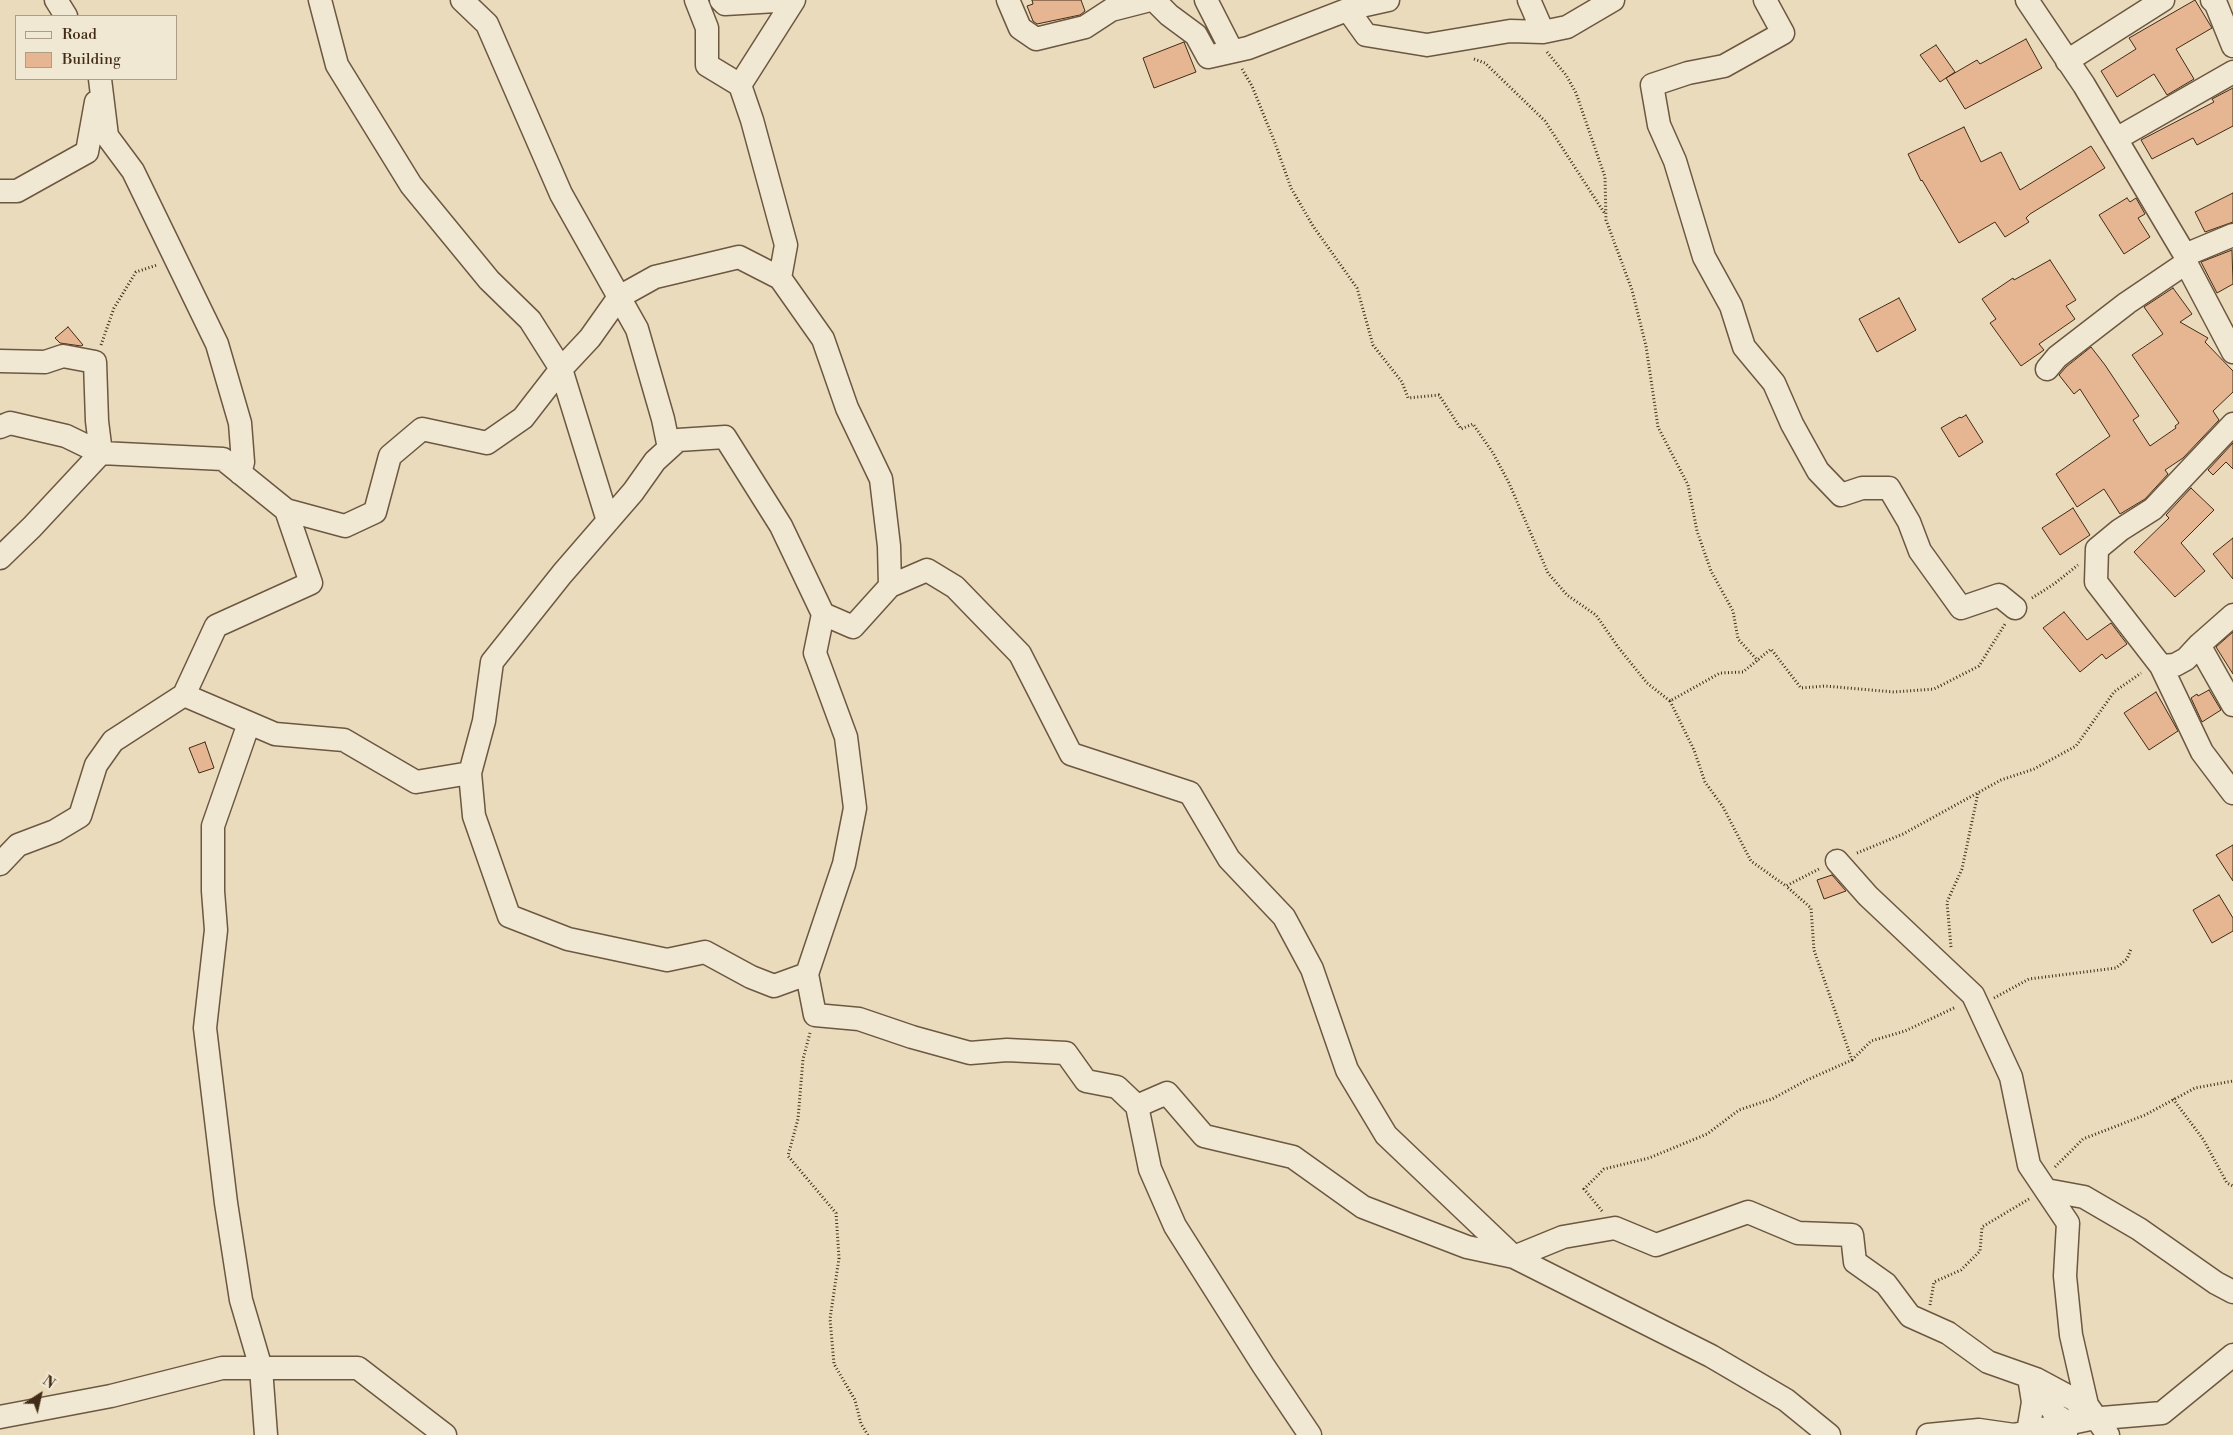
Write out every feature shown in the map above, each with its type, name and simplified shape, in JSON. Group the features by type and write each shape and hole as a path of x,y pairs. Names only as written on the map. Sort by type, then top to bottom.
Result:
{"street":[{"path":"56,0 65,15"},
{"path":"320,0 337,65 411,185 489,280 530,320 561,369 608,521"},
{"path":"462,0 486,24 561,194 637,329 663,419 669,448"},
{"path":"696,0 707,28 707,65 740,84 752,120 786,245 780,278"},
{"path":"721,0 725,4 794,0"},
{"path":"740,84 794,0"},
{"path":"1008,0 1020,28 1036,39 1085,27 1111,10 1152,0 1196,35 1208,57 1248,48 1348,10 1388,0"},
{"path":"1206,0 1232,51"},
{"path":"1529,0 1536,32"},
{"path":"1348,10 1366,35 1427,45 1510,31 1536,32 1567,27 1613,0"},
{"path":"1765,0 1770,6 1783,34 1724,66 1688,73 1652,85 1659,125 1675,161 1704,257 1731,306 1744,347 1774,383 1792,424 1818,471 1841,495 1862,488 1889,488 1909,522 1920,551 1961,608 1999,595 2015,608"},
{"path":"2027,0 2116,139 2186,259 2233,352"},
{"path":"2067,61 2163,0"},
{"path":"2212,0 2216,4 2233,46"},
{"path":"2116,139 2233,72"},
{"path":"0,192 17,191 87,152 100,80"},
{"path":"100,80 107,136 133,171 217,344 240,423 243,462 240,473"},
{"path":"2047,369 2057,357 2186,259 2233,235"},
{"path":"0,427 10,423 66,436 101,452 222,460 286,510 345,526 375,512 390,456 422,429 487,443 522,418 561,369 590,338 619,297 655,277 739,257 780,278 823,339 847,408 881,479 889,546 890,586"},
{"path":"0,361 45,362 64,356 96,362 97,421 101,452 32,527 0,558"},
{"path":"2233,424 2153,509 2120,530 2097,550 2096,582 2161,666 2202,752 2233,793"},
{"path":"807,974 774,986 751,977 705,952 667,960 568,939 509,916 474,816 470,773 484,721 492,662 562,574 633,492 655,461 678,440 725,437 781,526 823,614 815,653 846,737 855,808 844,864 807,974 815,1015 859,1019 912,1037 970,1053 1006,1050 1066,1054 1086,1081 1117,1087 1137,1106 1150,1169 1175,1226 1263,1366 1310,1435"},
{"path":"0,864 18,845 55,831 80,816 96,765 113,741 184,695 216,626 311,583 286,510"},
{"path":"823,614 853,627 890,586 927,570 955,587 1020,654 1071,754 1190,793 1229,859 1284,917 1312,968 1347,1070 1386,1135 1514,1256"},
{"path":"2161,666 2175,665 2186,660 2199,645 2233,616"},
{"path":"2199,645 2233,705"},
{"path":"184,695 275,734 344,740 416,782 470,773"},
{"path":"249,723 213,826 213,891 216,930 205,1028 226,1203 241,1300 261,1368 266,1435"},
{"path":"1836,861 1868,896 1957,980 1977,1006 2011,1077 2029,1165 2068,1223 2065,1276 2071,1335 2087,1405 2098,1424"},
{"path":"1137,1106 1167,1093 1204,1136 1293,1156 1363,1207 1467,1247 1514,1256 1711,1356 1786,1400 1829,1435"},
{"path":"2046,1190 2084,1197 2138,1229 2216,1283 2233,1292"},
{"path":"1514,1256 1563,1237 1616,1228 1656,1244 1748,1212 1798,1233 1852,1235 1855,1262 1886,1284 1910,1316 1948,1333 1988,1362 2029,1376 2075,1400 2098,1424"},
{"path":"1928,1435 1979,1430 2014,1435 2066,1429 2162,1413 2233,1355"},
{"path":"0,1417 111,1396 222,1368 358,1368 445,1435"},
{"path":"2029,1376 2066,1429"},
{"path":"2028,1432 2033,1402 2029,1376"}],"path":[{"path":"1536,32 1576,93 1605,177 1606,215"},
{"path":"1232,51 1252,86 1291,188 1313,226 1357,288 1374,345 1402,382 1408,398 1439,395 1461,428 1473,424 1493,453 1509,483 1548,573 1566,595 1596,615 1618,648 1647,683 1670,701 1694,750 1705,782 1723,807 1751,861 1786,886 1811,908 1814,950 1852,1060"},
{"path":"1470,57 1485,63 1545,121 1606,215 1632,290 1646,346 1658,426 1688,485 1696,532 1711,572 1732,611 1738,639 1758,661"},
{"path":"86,360 100,349 114,308 136,272 177,262"},
{"path":"1670,701 1720,673 1743,672 1772,650 1801,688 1824,686 1894,692 1934,689 1979,666 2015,608 2054,584 2097,550"},
{"path":"1786,886 1836,861 1903,834 2000,780 2034,769 2076,746 2114,692 2148,668 2161,666"},
{"path":"1957,980 1948,925 1947,902 1962,869 1978,793"},
{"path":"1616,1228 1584,1189 1604,1169 1649,1158 1707,1134 1739,1110 1772,1099 1807,1080 1852,1060 1870,1041 1905,1031 1958,1006 1977,1006 2029,979 2116,968 2127,959 2131,949"},
{"path":"815,1015 804,1059 798,1119 788,1156 836,1213 838,1258 830,1319 834,1364 855,1400 861,1424 868,1435"},
{"path":"1922,1321 1931,1303 1934,1282 1961,1270 1980,1251 1982,1228 2008,1210 2046,1190 2051,1170 2083,1139 2145,1115 2195,1088 2233,1081"},
{"path":"2173,1099 2203,1139 2227,1183 2233,1186"}],"building":[{"path":"1032,0 1081,0 1085,11 1080,15 1037,24 1033,21 1027,6 1033,4"},
{"path":"2195,0 2212,28 2176,49 2194,79 2167,95 2154,74 2117,97 2101,71 2136,49 2129,38"},
{"path":"2026,39 2042,68 1965,109 1946,78 1977,60 1980,64"},
{"path":"1184,42 1196,72 1154,88 1143,58"},
{"path":"1936,45 1955,72 1940,82 1920,55"},
{"path":"2233,88 2233,126 2197,145 2193,138 2152,159 2141,140 2214,102 2212,99"},
{"path":"1964,127 1981,162 2001,152 2020,190 2091,146 2105,168 2030,214 2026,218 2029,222 2005,237 1995,222 1959,243 1921,181 1908,154"},
{"path":"2233,193 2233,222 2205,232 2195,212"},
{"path":"2127,198 2130,202 2136,198 2145,214 2138,218 2150,237 2124,254 2099,215"},
{"path":"2232,250 2233,284 2217,293 2201,262"},
{"path":"2050,260 2076,300 2066,306 2075,319 2039,344 2044,350 2021,366 1990,323 1996,319 1982,299 2013,278 2014,280"},
{"path":"2173,288 2192,314 2180,322 2208,338 2205,342 2233,371 2233,392 2213,411 2219,420 2183,458 2165,470 2168,474 2145,499 2120,514 2104,489 2077,507 2056,474 2110,436 2080,389 2074,394 2059,375 2091,347 2139,416 2133,420 2150,446 2176,428 2175,426 2179,423 2132,355 2163,334 2144,307"},
{"path":"1899,298 1916,330 1877,352 1859,319"},
{"path":"68,327 83,345 60,343 55,338"},
{"path":"1966,415 1983,442 1959,457 1941,428"},
{"path":"2233,443 2233,469 2226,462 2213,475 2208,470"},
{"path":"2191,488 2214,510 2181,543 2205,571 2175,597 2134,552 2169,518 2166,515"},
{"path":"2073,508 2090,535 2060,555 2042,528"},
{"path":"2233,538 2233,579 2213,554"},
{"path":"2064,612 2087,640 2111,623 2127,644 2106,659 2102,654 2080,672 2043,628"},
{"path":"2233,632 2233,674 2216,647"},
{"path":"2209,690 2221,710 2202,722 2191,698"},
{"path":"2156,692 2178,731 2149,750 2124,713"},
{"path":"205,742 214,768 199,773 189,748"},
{"path":"2233,845 2233,881 2216,855"},
{"path":"1832,875 1846,891 1824,899 1817,880"},
{"path":"2219,895 2233,918 2233,931 2212,943 2193,910"}]}
